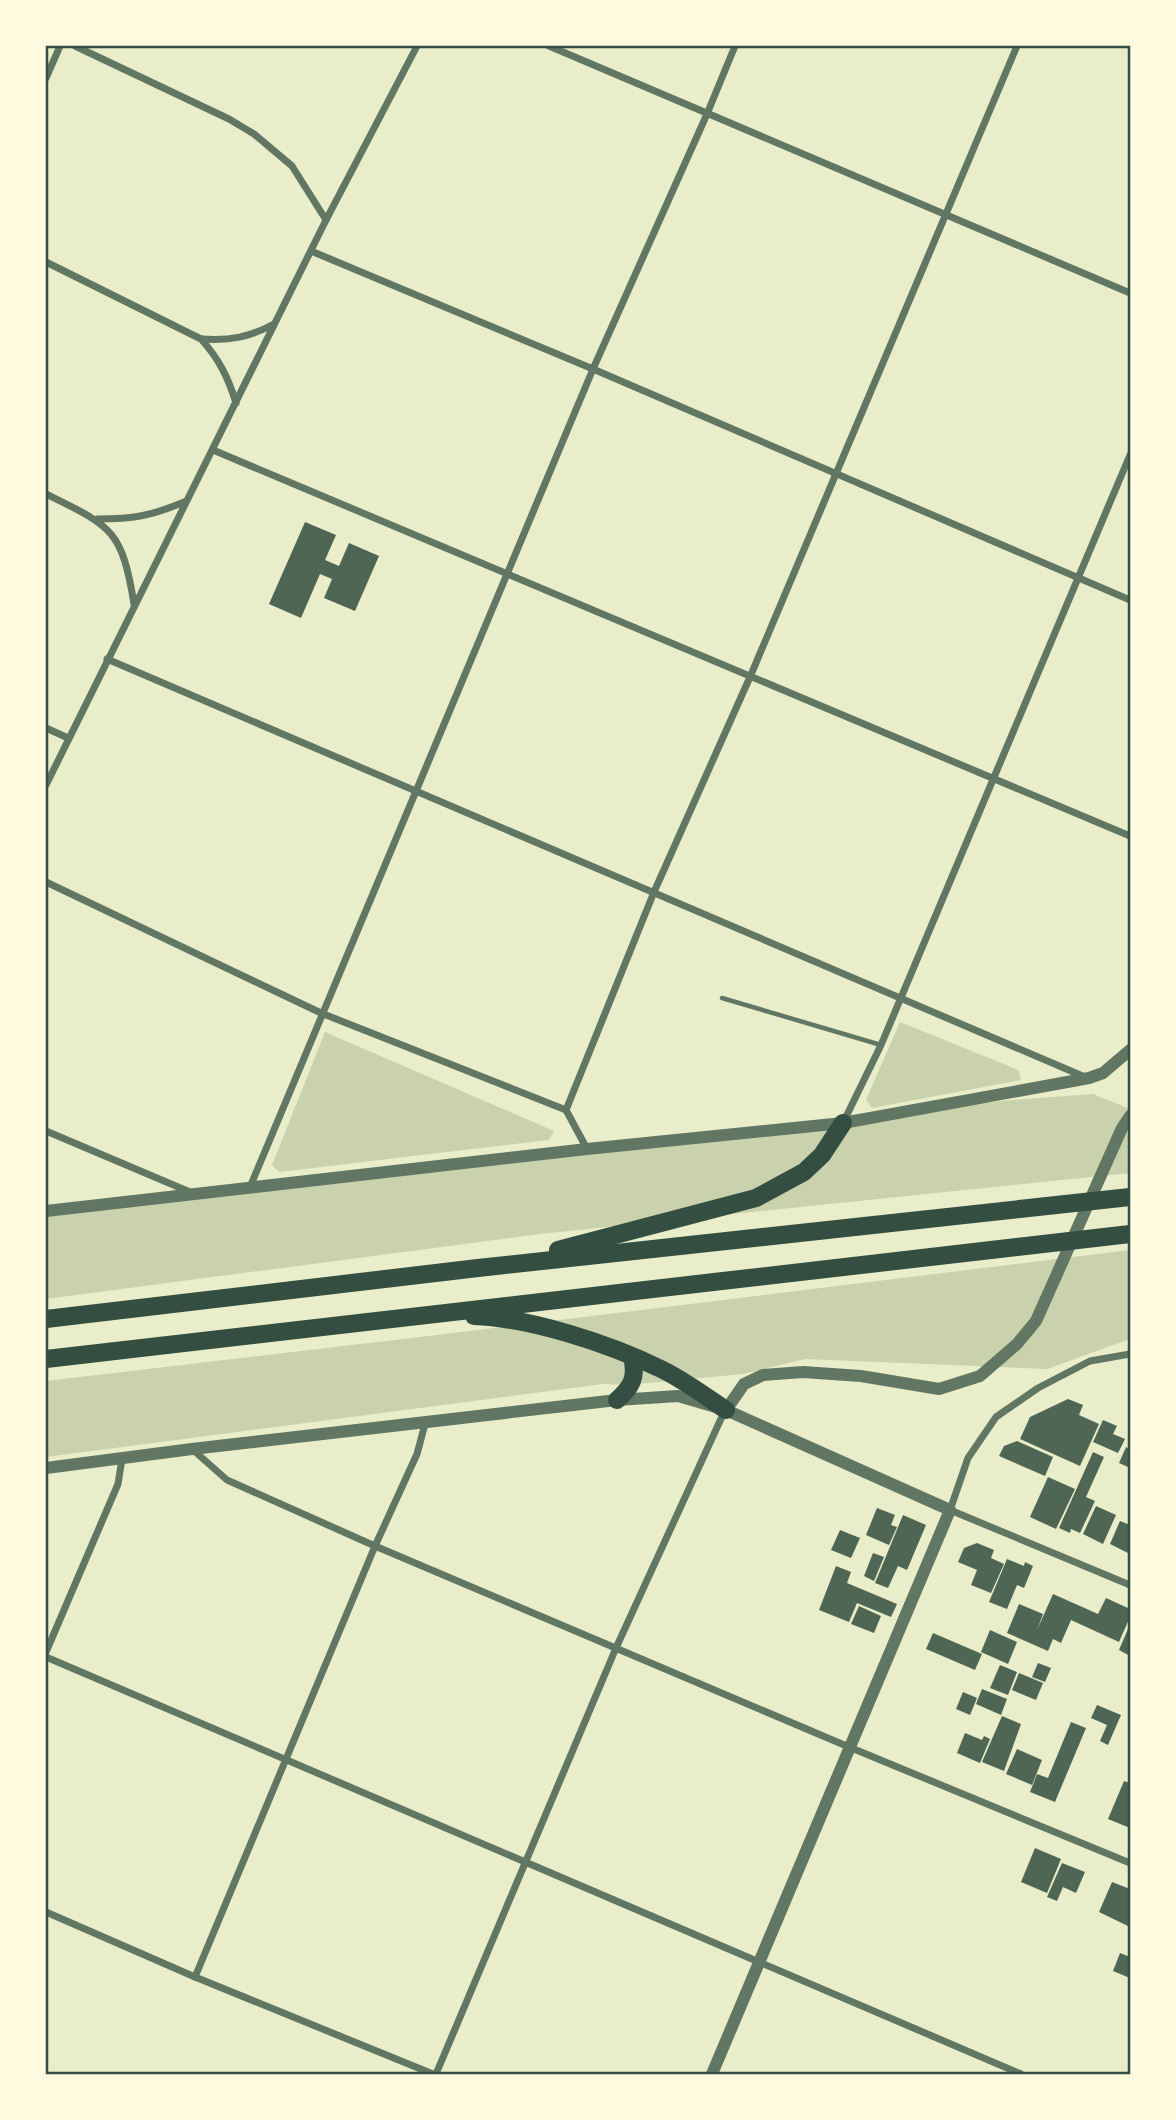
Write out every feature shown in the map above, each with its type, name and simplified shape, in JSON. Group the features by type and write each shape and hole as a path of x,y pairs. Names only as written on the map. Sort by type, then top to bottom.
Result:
{"highway":[{"path":"478,1268 609,1238 756,1198 804,1172 822,1155 843,1123"},
{"path":"46,1319 1130,1196"},
{"path":"46,1359 1130,1234"},
{"path":"422,1315 491,1317 531,1325 618,1351 663,1370 726,1410"},
{"path":"617,1400 634,1380 632,1357"}],"street":[{"path":"46,78 60,46"},
{"path":"75,46 229,119 254,134 292,166 326,220"},
{"path":"46,785 326,220 417,46"},
{"path":"549,46 1130,293"},
{"path":"250,1187 593,369 707,114 734,46"},
{"path":"566,1110 654,892 750,677 1017,46"},
{"path":"311,251 1130,600"},
{"path":"46,262 201,339 238,339 276,324"},
{"path":"201,339 217,357 227,374 236,404"},
{"path":"213,450 1130,836"},
{"path":"843,1123 880,1045 1130,455"},
{"path":"46,494 97,519 116,538 124,556 134,605"},
{"path":"97,519 131,519 185,502"},
{"path":"107,659 1089,1078"},
{"path":"46,729 68,738"},
{"path":"46,883 321,1013 566,1110 587,1149"},
{"path":"46,1211 587,1149 843,1123 1089,1078 1103,1073 1130,1050"},
{"path":"46,1912 195,1977 434,2074 616,1648 726,1410 744,1384 763,1376 803,1372 849,1375 939,1389 980,1376 1017,1344 1037,1321 1122,1128 1130,1116"},
{"path":"46,1131 194,1194"},
{"path":"712,2074 950,1510 968,1458 996,1417 1038,1388 1090,1360 1130,1354"},
{"path":"46,1468 617,1400 678,1396 726,1410 950,1510 1130,1585"},
{"path":"195,1977 416,1454 425,1424"},
{"path":"192,1449 227,1480 375,1546 1130,1863"},
{"path":"122,1459 118,1485 46,1654 1021,2074"}],"lane":[{"path":"722,998 880,1045"}],"green space":[{"path":"900,1022 1011,1067 1019,1071 1021,1080 872,1108 866,1100"},
{"path":"325,1032 554,1131 549,1140 279,1172 272,1165"},
{"path":"1093,1094 1130,1109 1130,1173 540,1234 46,1299 46,1212 1011,1100"},
{"path":"1130,1250 1130,1339 1047,1369 805,1359 743,1374 627,1385 603,1384 46,1457 46,1381"}],"building":[{"path":"305,522 336,535 325,560 339,566 349,543 379,556 355,611 324,598 332,579 320,574 301,618 269,604"},
{"path":"1068,1399 1083,1405 1079,1415 1099,1424 1080,1466 1020,1439 1030,1417"},
{"path":"1103,1420 1117,1426 1113,1434 1125,1439 1118,1453 1093,1442"},
{"path":"1017,1441 1053,1457 1045,1476 999,1456 1004,1446"},
{"path":"1126,1447 1130,1449 1130,1468 1119,1463"},
{"path":"1093,1452 1104,1457 1086,1497 1095,1501 1080,1533 1071,1529 1070,1533 1059,1528"},
{"path":"1048,1477 1075,1489 1056,1529 1030,1517"},
{"path":"1096,1506 1116,1515 1103,1544 1083,1534"},
{"path":"877,1508 895,1515 891,1525 897,1527 889,1545 866,1535"},
{"path":"903,1515 926,1525 907,1570 898,1566 888,1588 875,1583"},
{"path":"1120,1521 1130,1525 1130,1554 1110,1544"},
{"path":"840,1530 860,1538 851,1558 831,1550"},
{"path":"977,1543 994,1550 991,1558 1004,1564 991,1593 971,1585 977,1570 958,1562 964,1548"},
{"path":"873,1553 884,1557 874,1581 864,1576"},
{"path":"1007,1559 1024,1566 1025,1562 1033,1566 1024,1588 1017,1585 1007,1609 989,1602"},
{"path":"836,1566 851,1572 847,1583 897,1604 891,1617 857,1603 849,1622 819,1610"},
{"path":"1053,1594 1098,1614 1106,1598 1130,1609 1130,1617 1119,1642 1071,1620 1061,1643 1053,1639 1048,1651 1007,1633 1019,1604 1043,1614 1037,1630"},
{"path":"859,1606 881,1616 874,1633 851,1624"},
{"path":"1130,1624 1130,1656 1119,1650"},
{"path":"990,1630 1017,1642 1008,1664 981,1652"},
{"path":"933,1633 982,1654 975,1670 926,1649"},
{"path":"1038,1663 1051,1668 1045,1682 1032,1677"},
{"path":"1000,1665 1017,1672 1008,1695 990,1688"},
{"path":"1019,1673 1043,1683 1036,1700 1012,1690"},
{"path":"982,1689 1007,1699 1001,1715 976,1704"},
{"path":"963,1692 977,1698 970,1715 956,1709"},
{"path":"1097,1705 1121,1715 1108,1745 1100,1741 1107,1725 1091,1718"},
{"path":"1002,1716 1021,1724 1004,1771 982,1762"},
{"path":"1071,1722 1086,1728 1055,1802 1030,1792 1037,1774 1048,1778"},
{"path":"965,1733 982,1740 984,1736 990,1739 980,1763 957,1753"},
{"path":"1017,1749 1042,1760 1032,1785 1006,1774"},
{"path":"1124,1781 1130,1783 1130,1828 1108,1819"},
{"path":"1035,1848 1061,1859 1047,1893 1021,1882"},
{"path":"1062,1863 1085,1872 1076,1893 1063,1887 1057,1901 1047,1897"},
{"path":"1112,1882 1130,1889 1130,1927 1099,1912"},
{"path":"1120,1953 1130,1957 1130,1978 1113,1971"}]}
